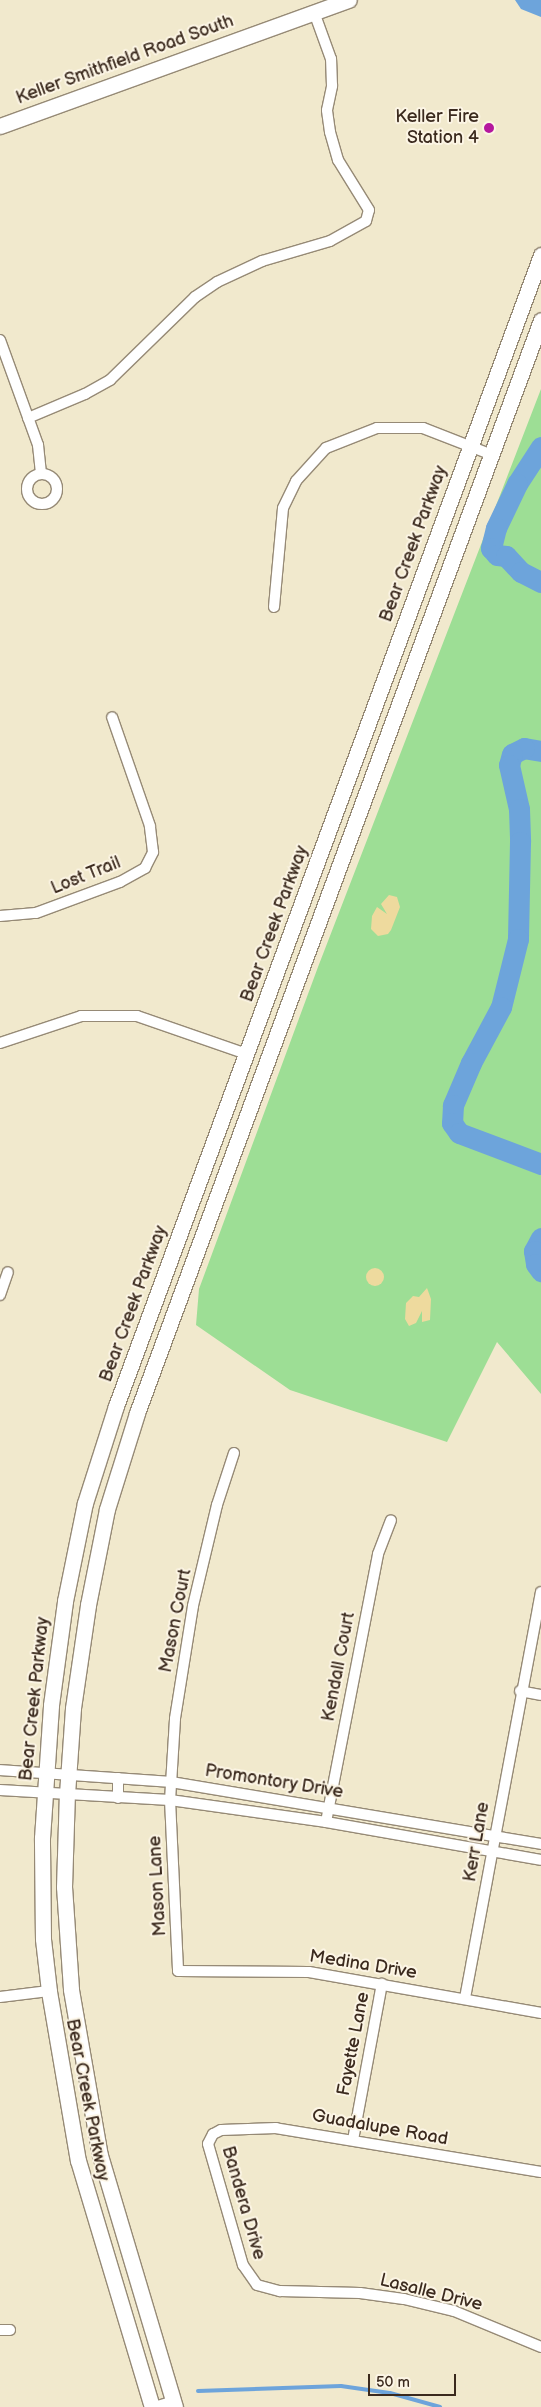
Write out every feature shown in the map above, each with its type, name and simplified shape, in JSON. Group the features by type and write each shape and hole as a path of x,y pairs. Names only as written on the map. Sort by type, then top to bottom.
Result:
{"main road":[{"name":"Keller Smithfield Road South","path":"0,126 348,0"},
{"name":"Bear Creek Parkway","path":"152,2407 78,2162 49,1991 41,1887 44,1793 65,1601 85,1503 116,1406 470,446 535,291 541,255"},
{"name":"Bear Creek Parkway","path":"174,2405 112,2202 80,2049 66,1937 68,1774 88,1605 119,1467 490,454 541,320"}],"street":[{"path":"28,418 85,394 110,380 195,297 217,282 262,261 330,241 366,221 369,210 338,160 330,132 327,110 332,86 331,59 314,12"},
{"path":"0,340 38,445 41,473"},
{"path":"274,607 283,508 296,481 326,448 377,428 423,428 490,454"},
{"name":"Lost Trail","path":"0,916 36,914 120,882 145,868 153,852 150,826 112,718"},
{"path":"0,1043 81,1016 137,1016 247,1054"},
{"path":"0,1295 8,1272"},
{"name":"Mason Court","path":"170,1800 176,1719 193,1606 217,1505 234,1453"},
{"name":"Kendall Court","path":"326,1822 378,1554 391,1520"},
{"name":"Kerr Lane","path":"465,1998 493,1852 520,1691 541,1592"},
{"path":"520,1691 541,1694"},
{"name":"Promontory Drive","path":"0,1770 171,1782 329,1806 541,1844"},
{"path":"118,1778 118,1798"},
{"name":"Promontory Drive","path":"0,1790 170,1800 326,1822 541,1860"},
{"name":"Mason Lane","path":"170,1800 178,1971"},
{"name":"Medina Drive","path":"178,1971 309,1972 465,1998 541,2013"},
{"name":"Fayette Lane","path":"353,2140 382,1984"},
{"path":"0,1997 49,1991"},
{"name":"Guadalupe Road","path":"213,2134 232,2128 276,2128 541,2172"},
{"name":"Bandera Drive","path":"213,2134 209,2152 243,2265 251,2280"},
{"name":"Lasalle Drive","path":"251,2280 266,2289 360,2294 404,2299 454,2311 541,2347"},
{"path":"158,2407 174,2405"}],"green space":[{"path":"541,389 541,1394 497,1342 447,1442 290,1390 196,1325 199,1289 318,967"}],"sand":[{"path":"389,895 397,897 400,907 388,934 378,936 371,929 372,916 377,907 387,914 381,904"},
{"path":"375,1268 381,1271 384,1277 381,1283 375,1286 369,1283 366,1277 369,1271"},
{"path":"427,1288 431,1299 430,1320 422,1322 422,1311 416,1323 409,1326 405,1319 406,1303 413,1296 419,1297"}],"water":[{"path":"515,0 541,0 541,17 521,9"}],"waterway":[{"path":"541,447 517,484 496,528 491,548 497,555 506,556 521,572 541,582"},
{"path":"541,751 524,748 512,754 509,765 519,809 518,939 501,1007 471,1063 453,1105 452,1123 459,1133 541,1164"},
{"path":"541,1238 534,1251 536,1264 541,1271"},
{"path":"198,2391 341,2386 390,2393 440,2407"}],"place":[{"name":"Keller Fire Station 4","path":"489,128"}]}
